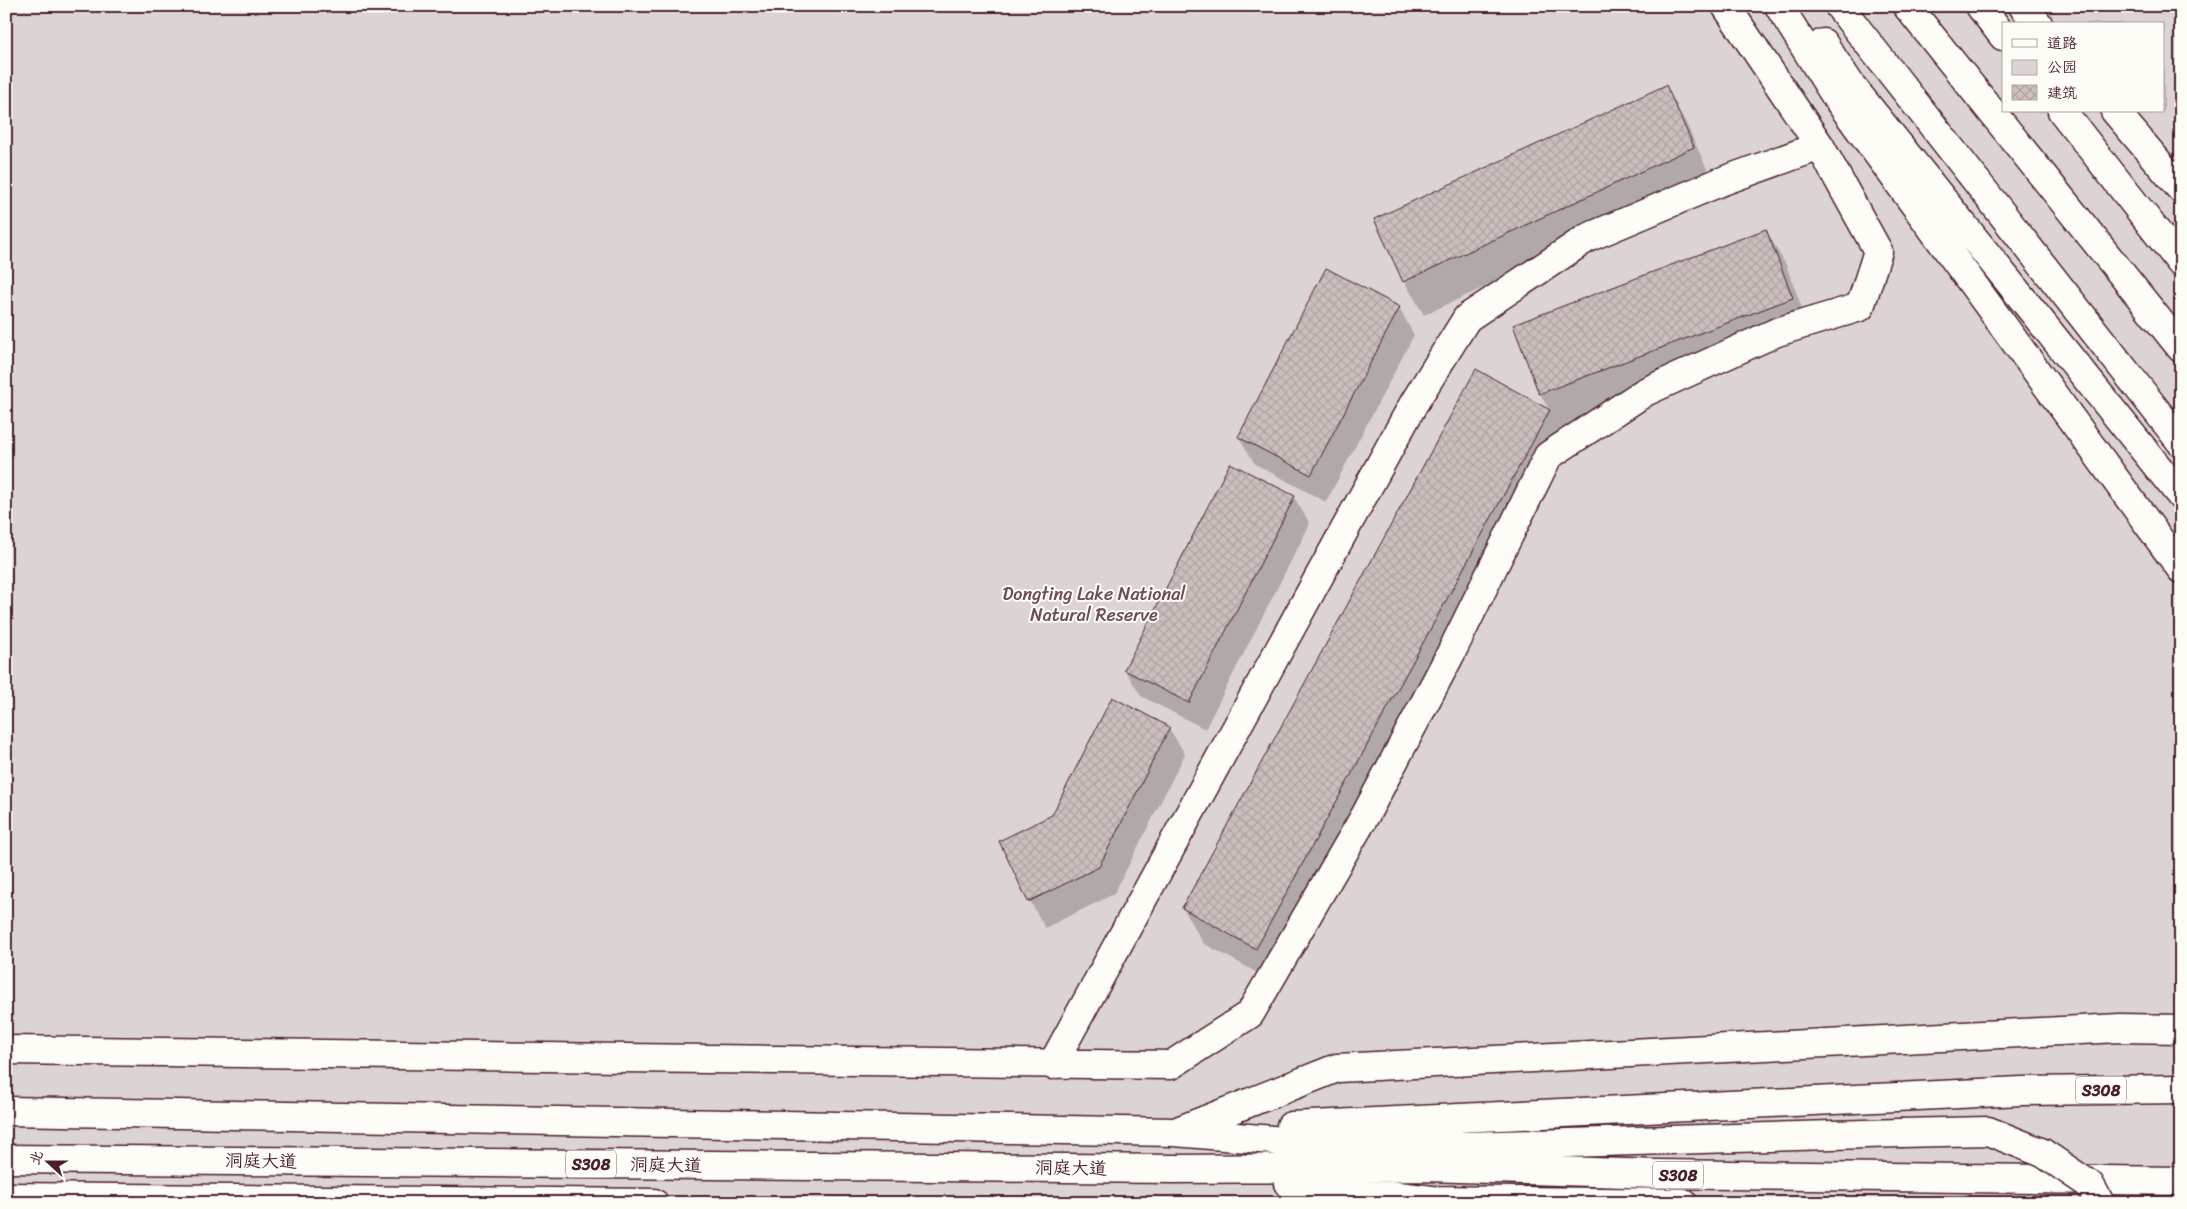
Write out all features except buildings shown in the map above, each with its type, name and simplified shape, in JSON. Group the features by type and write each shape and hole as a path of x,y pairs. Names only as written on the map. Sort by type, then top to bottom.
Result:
{"main road":[{"path":"6,1050 1052,1065 1171,1065 1250,1014 1370,805 1450,655 1548,456 1646,392 1777,332 1860,307 1878,251 1820,146 1726,6"},
{"path":"1779,6 1836,97 2181,569"},
{"path":"1799,6 1850,84 2181,496"},
{"path":"1839,6 2181,442"},
{"path":"1906,6 2181,348"},
{"path":"1980,6 2002,35"},
{"path":"2023,6 2036,22"},
{"path":"2063,112 2181,263"},
{"path":"2116,112 2181,189"},
{"path":"1052,1065 1386,454 1414,404 1467,318 1587,238 1720,182 1820,146"},
{"path":"1174,1132 1337,1068 2120,1028 2181,1030"},
{"name":"S308","path":"6,1111 1174,1132 2021,1091 2181,1090"},
{"path":"1174,1132 1336,1145 1469,1146 1988,1131 2043,1153 2090,1185 2100,1203"},
{"name":"洞庭大道","path":"6,1159 1175,1169"},
{"name":"S308","path":"1175,1169 1427,1167 1678,1175 2181,1181"},
{"path":"1175,1169 1432,1200 1683,1203"},
{"path":"6,1197 654,1203"}],"green space":[{"name":"Dongting Lake National Natural Reserve","path":"6,6 2181,6 2181,1203 6,1203"}]}
